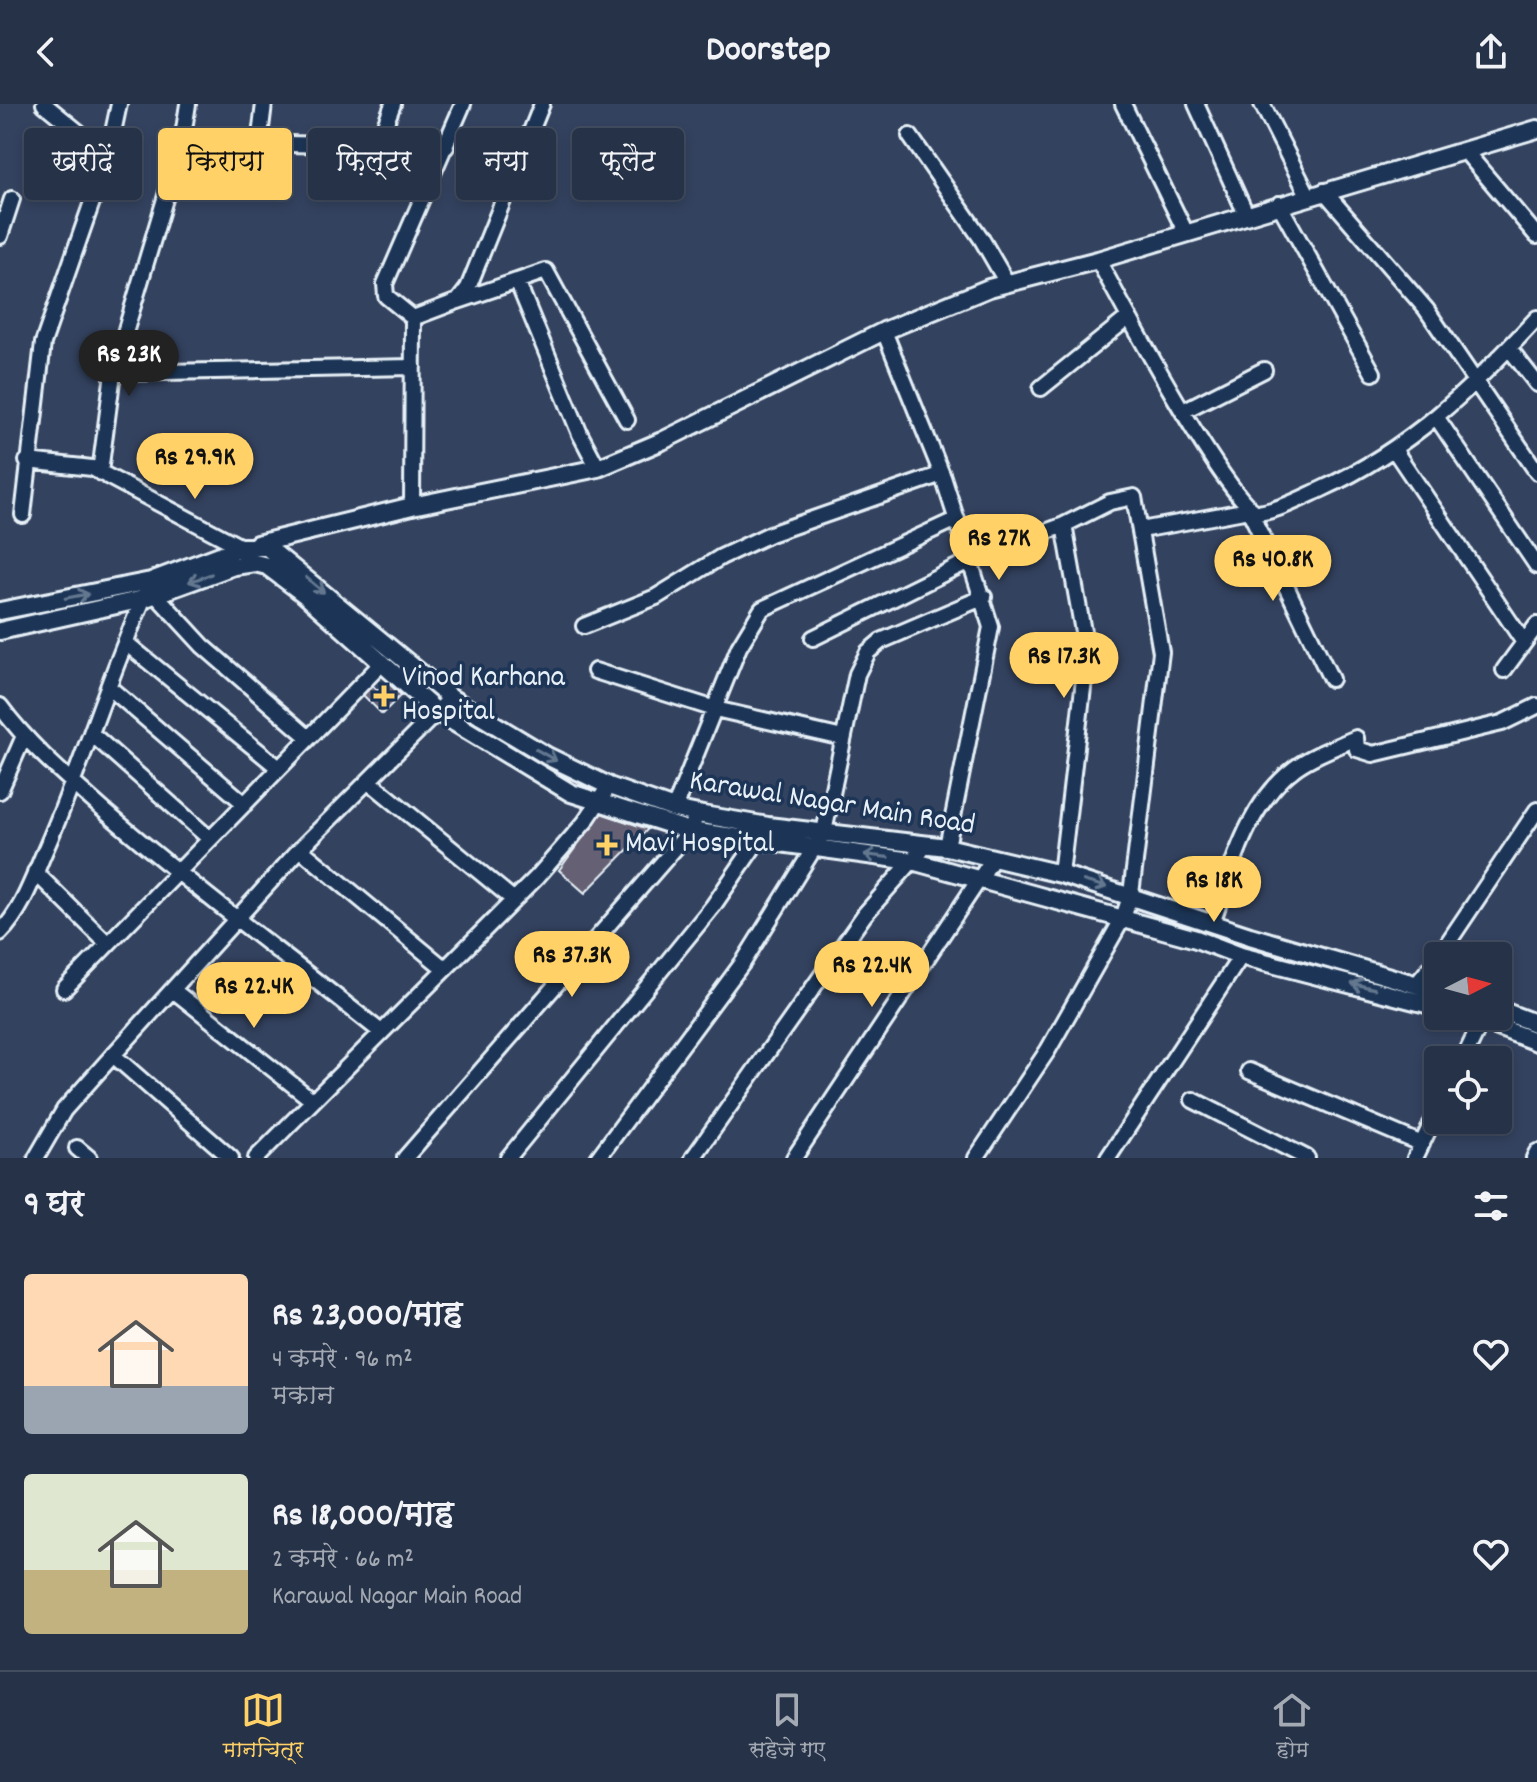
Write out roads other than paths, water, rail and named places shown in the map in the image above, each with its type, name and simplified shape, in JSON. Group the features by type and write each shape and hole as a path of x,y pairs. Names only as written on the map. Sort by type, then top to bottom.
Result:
{"street":[{"path":"114,128 119,104"},
{"path":"184,128 188,104"},
{"path":"261,128 264,104"},
{"path":"384,128 393,104"},
{"path":"413,318 386,296 385,284 463,104"},
{"path":"458,301 468,288 542,104"},
{"path":"1123,104 1186,233"},
{"path":"1196,104 1246,214"},
{"path":"1262,104 1316,193 1426,309 1537,472"},
{"path":"48,106 74,128"},
{"path":"0,611 150,592 248,545 412,506 598,468 662,441 884,331 1007,283 1098,260 1537,129"},
{"path":"910,136 974,227 1007,283"},
{"path":"440,147 446,147"},
{"path":"1465,151 1537,236"},
{"path":"0,236 12,199"},
{"path":"23,515 27,461 45,333 92,200"},
{"path":"100,472 113,373 165,200"},
{"path":"1279,204 1373,373"},
{"path":"1098,260 1185,410 1249,510 1331,679"},
{"path":"413,318 546,271 627,420"},
{"path":"517,281 580,434 598,468"},
{"path":"1041,388 1129,317"},
{"path":"412,506 413,318"},
{"path":"1141,530 1249,510 1267,511 1370,466 1395,451 1477,384 1537,318"},
{"path":"884,331 942,474 984,597 991,627 947,847"},
{"path":"1509,348 1537,384"},
{"path":"113,373 413,367"},
{"path":"1185,410 1264,370"},
{"path":"1437,418 1537,566"},
{"path":"1395,451 1523,641"},
{"path":"27,461 84,466 100,472 248,545"},
{"path":"584,626 656,597 721,557 770,534 942,474"},
{"path":"813,638 971,560 1064,525 1110,502 1134,497 1161,652 1131,894 1123,918 1048,1050 976,1158"},
{"path":"674,809 739,647 762,609 957,519"},
{"path":"1061,874 1087,654 1064,525"},
{"path":"0,631 250,563 248,545"},
{"name":"Karawal Nagar Main Road","path":"248,545 267,547 451,698 547,756 609,786 697,814 768,826 947,847 1061,874 1424,987"},
{"name":"Karawal Nagar Main Road","path":"250,563 267,566 304,594 437,712 533,774 598,803 690,831 757,843 912,861 1123,918 1241,956 1424,1003"},
{"path":"0,933 14,917 35,872 74,783 126,643 150,592"},
{"path":"150,592 203,646 309,738"},
{"path":"598,1158 744,961 824,832 857,674 868,652 881,641 984,597"},
{"path":"1504,670 1537,625"},
{"path":"126,643 279,768"},
{"path":"64,989 383,662"},
{"path":"595,671 715,709 843,738"},
{"path":"110,688 245,804"},
{"path":"36,1158 64,1110 113,1055 300,849 451,698"},
{"path":"0,706 24,736 176,873 238,918 381,1032"},
{"path":"1212,923 1253,815 1271,788 1297,766 1356,738 1357,749 1373,754 1502,723 1537,706"},
{"path":"92,734 210,839"},
{"path":"0,791 24,736"},
{"path":"370,782 514,900"},
{"path":"256,1158 563,849 609,786"},
{"path":"1449,942 1537,810"},
{"path":"405,1158 690,831 697,814"},
{"path":"508,1158 713,906 768,826"},
{"path":"693,1158 865,914 927,844"},
{"path":"300,849 445,969"},
{"path":"794,1158 992,860"},
{"path":"35,872 108,944"},
{"path":"1108,1158 1241,956"},
{"path":"1416,985 1424,975"},
{"path":"173,990 312,1100"},
{"path":"1512,1014 1537,1024"},
{"path":"1509,1030 1537,1042"},
{"path":"113,1055 231,1158"},
{"path":"1249,1071 1422,1144"},
{"path":"1193,1100 1307,1158"},
{"path":"1415,1158 1427,1134"},
{"path":"77,1148 89,1158"},
{"path":"1534,1158 1537,1152"}],"place":[{"name":"Vinod Karhana Hospital","path":"384,696"},
{"name":"Mavi Hospital","path":"607,845"}]}
